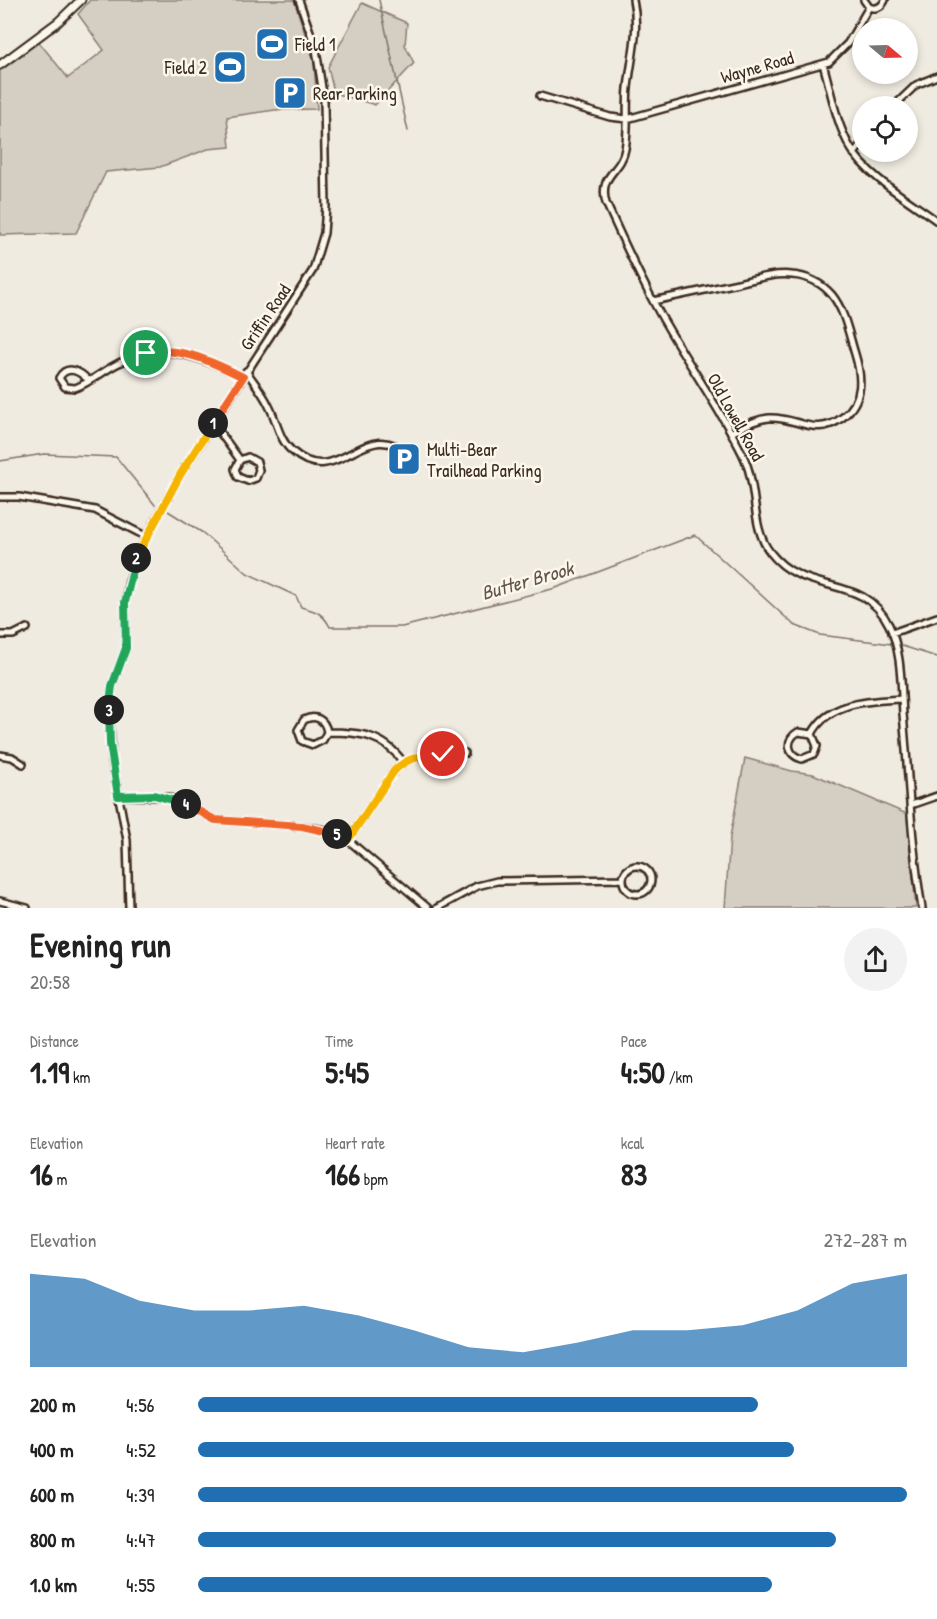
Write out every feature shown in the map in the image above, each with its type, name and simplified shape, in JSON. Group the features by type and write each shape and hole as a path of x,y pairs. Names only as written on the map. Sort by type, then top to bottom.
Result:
{"main road":[{"path":"0,65 58,22 81,0"}],"street":[{"name":"Griffin Road","path":"129,908 128,840 110,744 109,699 126,648 126,592 136,557 180,475 313,270 324,233 326,192 322,78 316,49 299,0"},
{"name":"Old Lowell Road","path":"633,0 636,26 628,87 625,149 622,160 606,180 603,194 653,302 731,433 750,470 759,532 771,554 795,575 844,588 871,602 883,614 892,633 902,699 922,908"},
{"path":"864,0 869,7 879,7 885,0"},
{"name":"Wayne Road","path":"627,118 834,59 843,49 869,7"},
{"path":"823,64 842,130 852,150"},
{"path":"905,96 937,76"},
{"path":"540,96 610,117 627,118"},
{"path":"862,162 937,221"},
{"path":"653,302 765,277 791,274 821,285 837,302 860,370 859,393 852,407 842,418 821,427 767,418 731,433"},
{"path":"88,381 81,373 72,369 65,371 59,378 63,385 72,389 88,381 129,358 164,351 190,354 244,374 267,401 284,440 292,451 305,459 319,463 336,462 375,441 392,444 410,456"},
{"path":"213,423 240,460"},
{"path":"251,457 257,462 259,473 254,480 243,480 237,475 236,466 240,460 251,457"},
{"path":"0,497 34,499 95,510 147,537"},
{"path":"892,633 937,617"},
{"path":"0,635 13,635 27,628"},
{"path":"812,734 821,721 841,708 858,703 902,699"},
{"path":"312,717 322,721 327,732 323,740 313,745 302,741 298,730 301,722 312,717"},
{"path":"327,732 374,736 392,748 403,762"},
{"path":"798,732 812,734 816,741 814,754 802,759 794,756 789,747 791,738 798,732"},
{"path":"348,840 394,771 403,762 432,754 465,753"},
{"path":"0,755 12,757 23,764"},
{"path":"118,796 168,797 215,820 313,827 331,831 348,840 428,908"},
{"path":"911,805 937,796"},
{"path":"639,866 646,870 651,880 646,890 635,893 626,888 623,879 628,869 639,866"},
{"path":"437,908 477,886 497,881 623,879"},
{"path":"0,901 27,908"}],"shaded area":[{"path":"90,0 294,0 314,61 317,109 275,110 227,117 230,147 208,149 160,167 106,172 76,233 0,235 0,70 39,42 68,78 104,50 78,14"},
{"path":"362,3 407,23 405,45 414,63 375,105 334,93 328,67"},
{"path":"745,758 792,771 813,774 907,814 916,908 725,908 730,837"}],"waterway":[{"path":"379,0 408,131"},
{"name":"Butter Brook","path":"0,461 44,454 116,457 155,505"},
{"name":"Butter Brook","path":"168,511 203,533 247,573 296,596 301,607 318,613 330,627 402,627 556,588 695,535 794,625 820,635 892,644"},
{"name":"Butter Brook","path":"899,645 937,657"}],"place":[{"name":"Field 1","path":"272,44"},
{"name":"Field 2","path":"230,67"},
{"name":"Rear Parking","path":"290,93"},
{"name":"Multi-Bear Trailhead Parking","path":"404,459"}],"route":[{"path":"146,353 164,351 190,354 243,377 180,475 139,551 129,581 124,610 126,648 109,699 110,744 118,796 135,794 168,797 215,820 313,827 331,831 348,840 398,766 412,758 443,754"}]}
